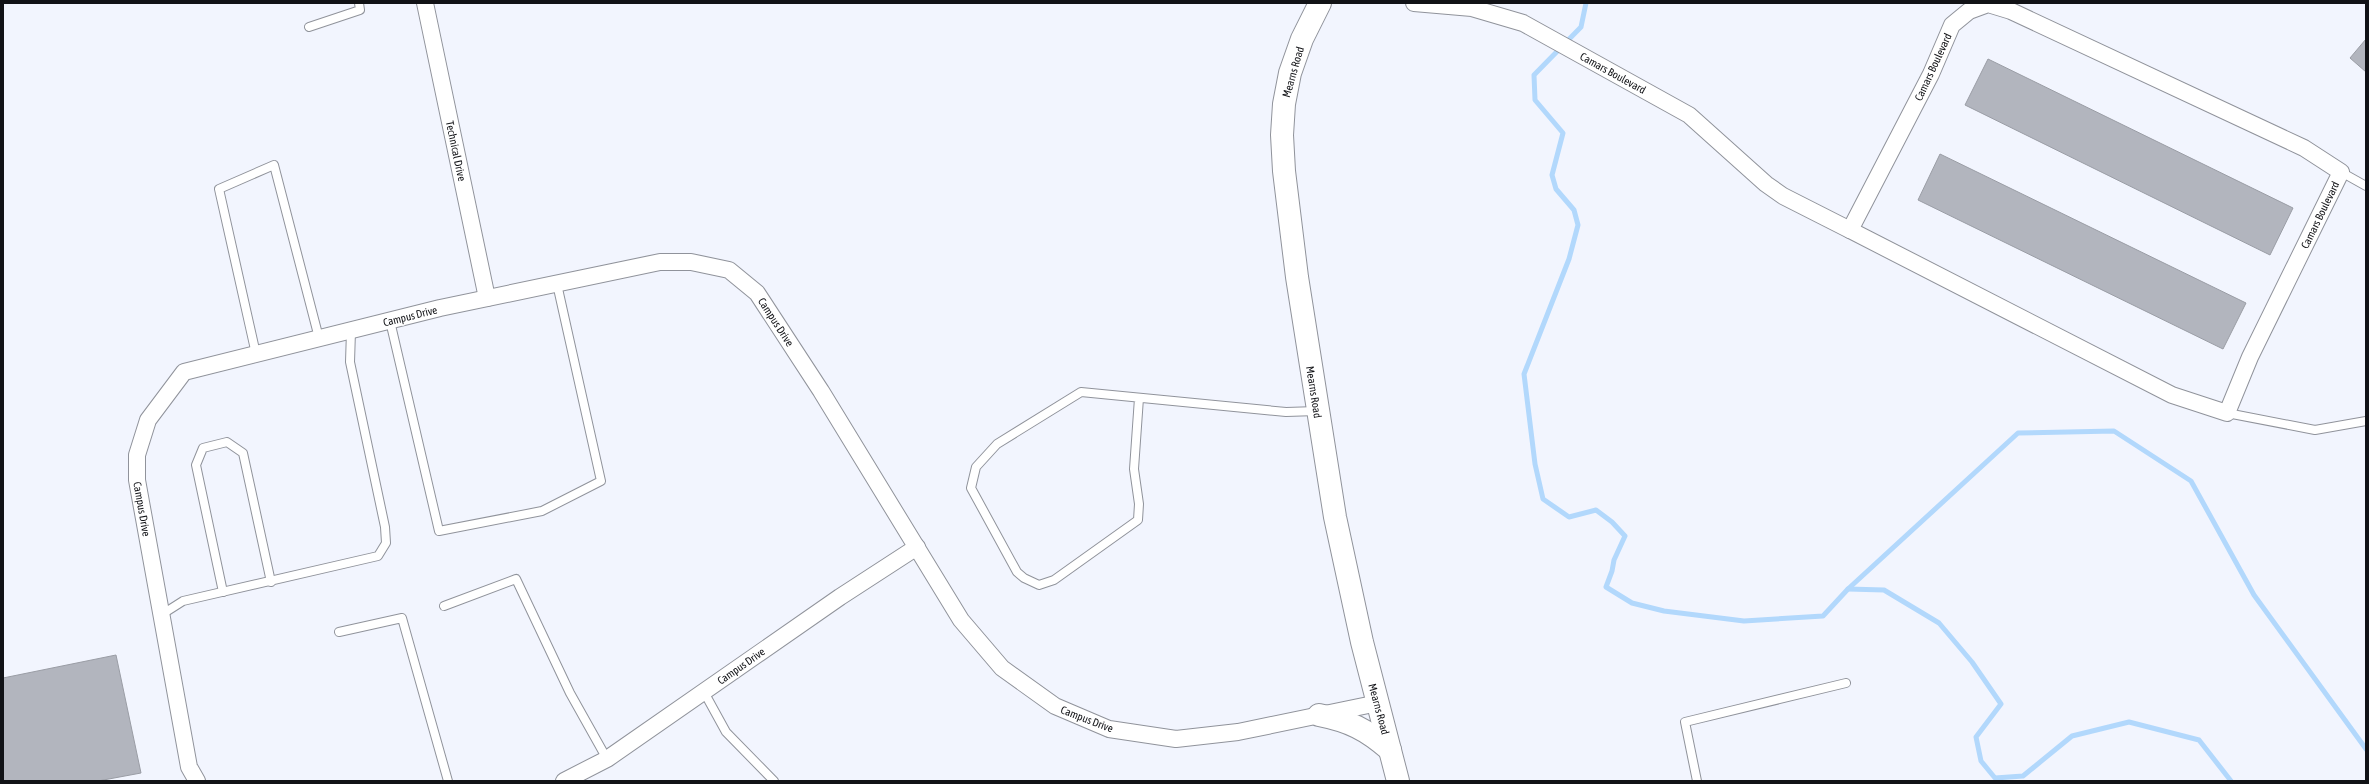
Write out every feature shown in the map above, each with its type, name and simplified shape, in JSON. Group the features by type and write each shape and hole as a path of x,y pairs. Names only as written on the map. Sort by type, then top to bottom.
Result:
{"street":[{"name":"Technical Drive","path":"425,3 487,298"},
{"name":"Mearns Road","path":"1320,3 1302,39 1290,73 1284,104 1282,135 1284,171 1296,277 1335,517 1378,703 1398,781"},
{"name":"Camars Boulevard","path":"1414,3 1472,8 1523,23 1689,115 1766,184 1783,196 2172,395 2227,413 2250,357 2341,172 2304,148 2011,11 1988,4 1969,11 1952,25 1930,74 1850,230"},
{"name":"Campus Drive","path":"198,781 189,767 136,480 137,455 148,420 184,372 487,298 660,262 691,262 728,270 757,293 821,391 961,620 1002,668 1055,706 1109,729 1176,738 1238,732 1378,703"},
{"name":"Campus Drive","path":"564,781 607,759 917,548"},
{"path":"1319,715 1345,720 1363,729 1390,750"}],"lane":[{"path":"309,27 360,10 359,3"},
{"path":"256,354 219,189 274,165 319,338"},
{"path":"2341,172 2366,186"},
{"path":"390,321 439,531 542,511 601,481 557,284"},
{"path":"161,615 183,601 271,582 378,556 386,543 385,527 350,362 351,331"},
{"path":"1139,398 1134,468 1140,504 1138,520 1054,580 1039,585 1024,578 1017,572 971,488 976,467 997,444 1081,392 1286,412 1317,411"},
{"path":"2227,413 2315,430 2366,420"},
{"path":"223,592 196,465 202,448 227,442 243,453 271,582"},
{"path":"444,606 516,579 570,693 607,759"},
{"path":"339,632 402,618 448,781"},
{"path":"1697,781 1686,722 1846,683"},
{"path":"704,692 726,732 774,781"}],"building":[{"path":"2366,39 2366,72 2350,58"},
{"path":"1988,59 2293,208 2270,255 1965,105"},
{"path":"1940,154 2246,303 2223,349 1918,200"},
{"path":"116,655 141,773 98,781 3,781 3,678"}],"waterway":[{"path":"1586,3 1581,27 1534,75 1535,100 1563,133 1552,175 1556,189 1574,210 1578,225 1569,259 1524,374 1535,464 1543,499 1569,517 1596,510 1612,522 1625,536 1614,560 1612,571 1606,587 1632,603 1664,611 1744,621 1823,616 1848,589 2018,433 2114,431 2191,481 2254,595 2366,749"},
{"path":"1848,589 1884,590 1939,623 1972,662 2001,704 1976,737 1981,761 1995,778 2023,776 2072,736 2129,722 2199,740 2231,781"}]}
